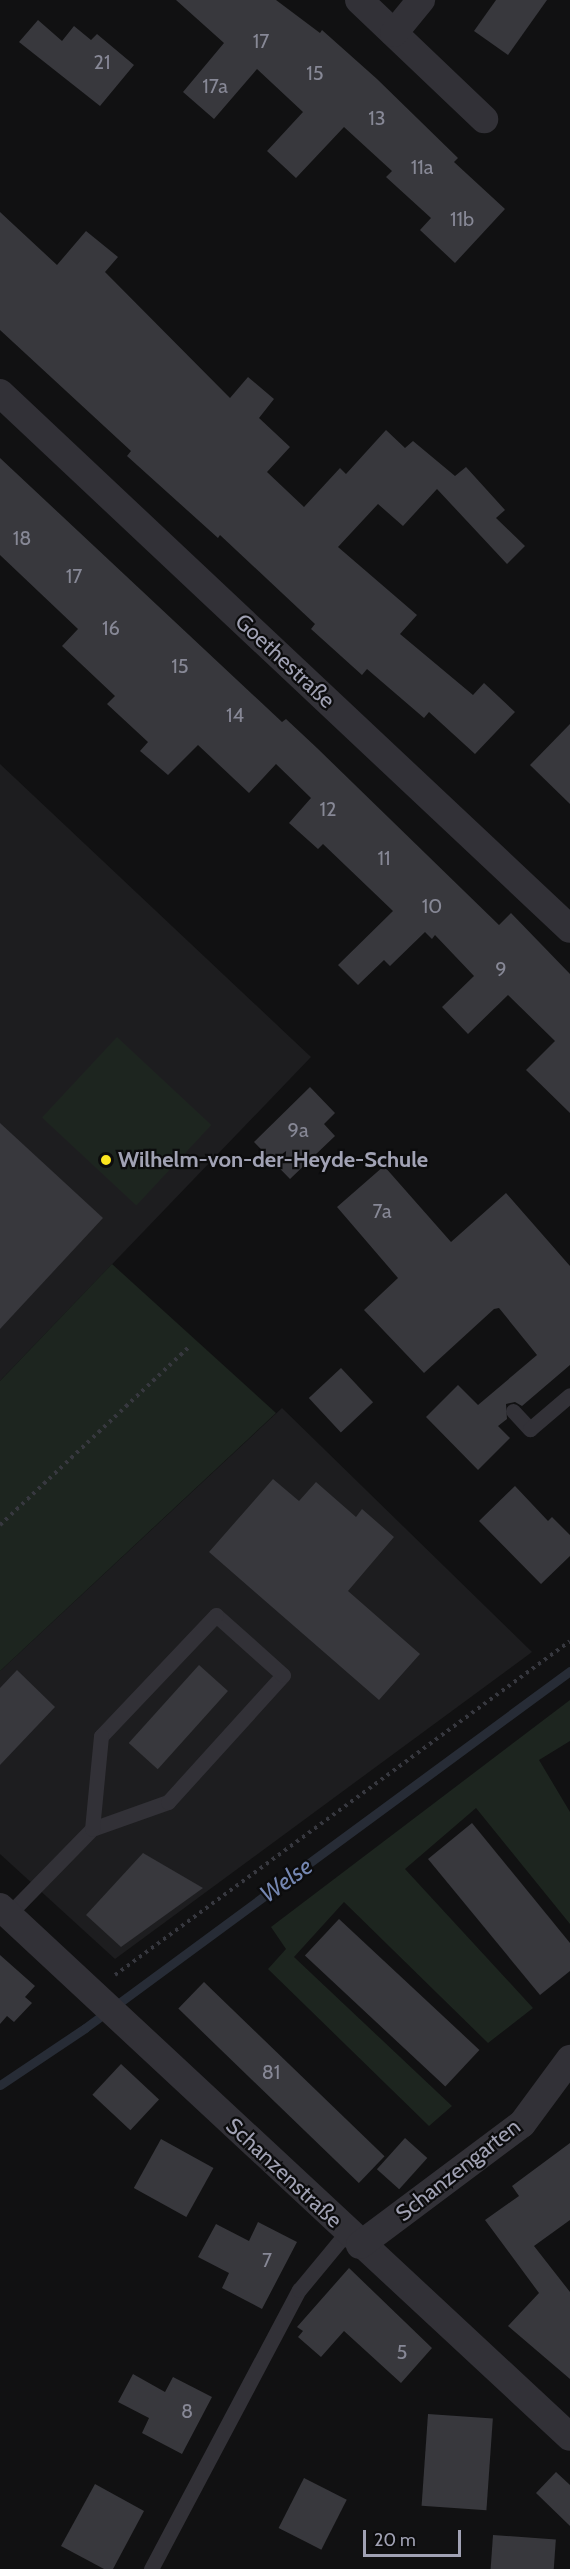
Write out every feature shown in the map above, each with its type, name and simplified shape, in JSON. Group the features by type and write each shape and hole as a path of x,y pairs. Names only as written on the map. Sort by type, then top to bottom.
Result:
{"street":[{"path":"359,0 484,119"},
{"path":"394,33 421,0"},
{"name":"Goethestraße","path":"0,393 570,929"},
{"name":"Schanzenstraße","path":"3,1913 570,2437"},
{"name":"Schanzengarten","path":"353,2238 522,2124 570,2059"}],"lane":[{"path":"513,1411 530,1429 570,1395"},
{"path":"3,1913 92,1829 168,1802 283,1675 216,1615 101,1736 92,1829"},
{"path":"151,2569 300,2289 353,2238"}],"path":[{"path":"0,1525 190,1346"},
{"path":"94,1997 570,1641"}],"shaded area":[{"name":"Wilhelm-von-der-Heyde-Schule","path":"0,764 311,1057 0,1381"},
{"path":"117,1037 211,1125 136,1205 42,1117"},
{"path":"112,1264 276,1413 0,1671 0,1381"},
{"path":"282,1408 532,1652 115,1959 0,1854 0,1671"},
{"path":"570,1700 570,1741 539,1760 570,1812 570,1924 476,1808 405,1869 533,2008 488,2043 344,1902 294,1957 452,2106 429,2126 268,1969 286,1949 271,1927"}],"building":[{"path":"176,0 276,0 320,33 322,30 377,79 458,158 454,162 505,209 455,263 420,230 431,218 386,177 392,171 344,127 296,178 267,151 303,112 257,69 214,119 183,92 224,43"},
{"path":"496,0 547,0 508,55 474,31"},
{"path":"38,20 62,41 74,26 91,40 97,34 134,65 100,106 19,42"},
{"path":"0,212 57,265 86,231 118,257 105,272 230,398 248,377 274,399 259,418 290,447 267,472 304,507 340,468 346,474 386,430 405,448 413,441 455,476 466,467 505,510 496,518 525,546 507,564 437,489 403,526 378,504 338,547 417,615 400,634 473,695 484,683 515,712 475,754 429,712 424,718 367,669 362,675 311,629 315,624 220,535 218,538 127,456 131,451 0,330"},
{"path":"0,458 282,722 286,719 317,748 499,925 511,913 570,974 570,1113 526,1070 555,1041 508,995 468,1034 442,1007 474,976 435,935 432,939 425,932 390,966 384,960 358,985 338,965 393,911 323,844 318,849 289,823 311,798 276,764 249,793 198,745 168,775 140,751 148,742 107,704 115,696 62,646 78,629 0,555"},
{"path":"570,724 570,804 530,765"},
{"path":"310,1087 335,1113 324,1124 335,1136 290,1179 254,1142"},
{"path":"0,1123 103,1218 0,1329"},
{"path":"384,1166 451,1242 506,1193 570,1266 570,1365 522,1406 515,1402 506,1404 507,1419 498,1426 510,1438 478,1470 426,1417 458,1385 478,1405 537,1355 499,1308 494,1309 424,1373 364,1310 398,1278 337,1207"},
{"path":"341,1368 373,1402 341,1432 309,1398"},
{"path":"273,1479 299,1501 316,1482 356,1517 362,1509 394,1537 348,1591 420,1654 379,1700 209,1552"},
{"path":"515,1486 548,1521 552,1517 570,1535 570,1556 541,1584 479,1521"},
{"path":"199,1665 228,1691 158,1769 129,1743"},
{"path":"17,1670 55,1707 0,1765 0,1688"},
{"path":"472,1823 570,1943 570,1971 540,1995 428,1859"},
{"path":"143,1853 203,1888 121,1947 86,1915"},
{"path":"339,1919 479,2050 445,2087 305,1956"},
{"path":"0,1955 35,1986 25,1997 32,2003 14,2022 7,2016 0,2024"},
{"path":"204,1982 385,2156 359,2183 178,2009"},
{"path":"121,2064 159,2099 130,2130 92,2095"},
{"path":"405,2138 427,2158 399,2189 377,2169"},
{"path":"161,2139 213,2168 186,2217 134,2188"},
{"path":"570,2143 570,2220 534,2246 570,2292 570,2379 508,2326 539,2293 485,2220 519,2196 512,2186"},
{"path":"258,2222 297,2242 262,2309 222,2288 229,2273 198,2257 216,2224 249,2241"},
{"path":"349,2268 432,2348 401,2383 344,2331 321,2357 298,2337 303,2331 297,2327"},
{"path":"133,2374 165,2392 173,2377 212,2397 182,2454 142,2433 149,2418 118,2402"},
{"path":"428,2414 493,2419 486,2510 422,2506"},
{"path":"556,2472 570,2485 570,2526 536,2493"},
{"path":"304,2478 347,2500 321,2550 279,2528"},
{"path":"95,2484 144,2511 113,2569 104,2569 61,2546"},
{"path":"493,2535 556,2539 554,2569 491,2569"}],"waterway":[{"name":"Welse","path":"0,2085 85,2028 570,1671"}],"place":[{"name":"Wilhelm-von-der-Heyde-Schule","path":"106,1160"}]}
